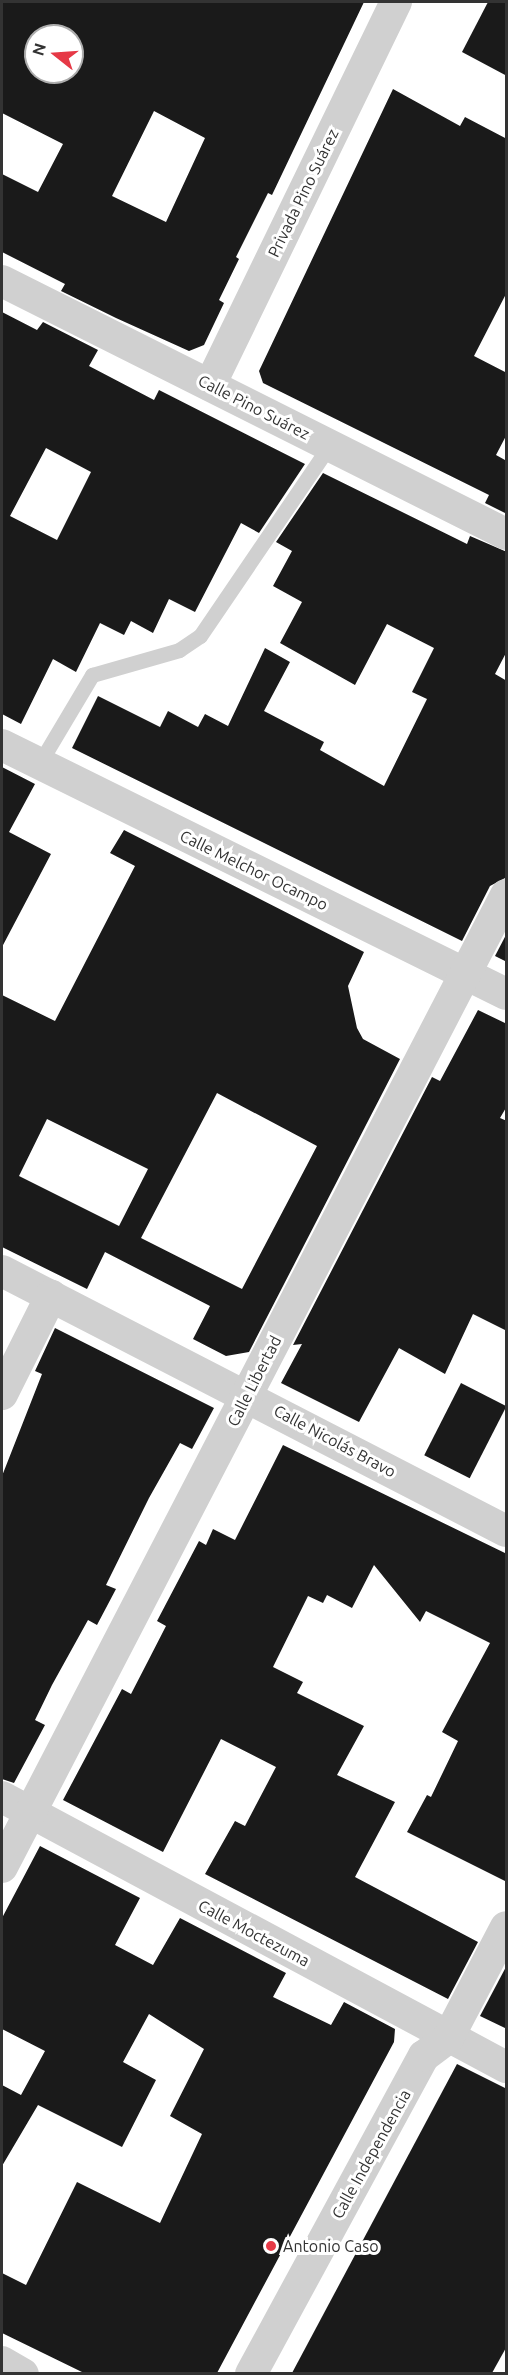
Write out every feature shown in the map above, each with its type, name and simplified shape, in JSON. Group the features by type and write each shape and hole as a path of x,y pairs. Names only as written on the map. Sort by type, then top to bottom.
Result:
{"street":[{"name":"Privada Pino Suárez","path":"210,385 396,2"},
{"name":"Calle Pino Suárez","path":"2,281 507,534"},
{"name":"Calle Melchor Ocampo","path":"2,746 507,994"},
{"name":"Calle Libertad","path":"2,1867 507,895"},
{"name":"Calle Nicolás Bravo","path":"2,1271 247,1395 507,1531"},
{"path":"2,1394 51,1296"},
{"name":"Calle Moctezuma","path":"2,1797 448,2038 507,2067"},
{"path":"448,2038 507,1927"},
{"name":"Calle Independencia","path":"251,2373 424,2056 448,2038"},
{"path":"2,2362 23,2373"}],"lane":[{"path":"39,764 92,675 179,650 200,636 330,446"}],"building":[{"path":"2,2 364,2 272,195 268,193 236,257 239,259 219,300 224,303 204,345 189,351 116,318 61,291 65,284 2,252 2,174 38,192 63,144 2,113","holes":["154,111 205,138 166,222 112,196"]},
{"path":"488,2 507,2 507,76 462,52"},
{"path":"393,89 460,126 465,117 507,139 507,292 474,356 507,373 507,434 496,455 505,460 507,456 507,514 485,503 489,495 263,383 259,371"},
{"path":"2,312 37,330 43,322 98,350 89,366 154,400 159,390 305,464 259,533 241,523 195,612 169,599 153,633 131,621 124,635 100,623 76,672 53,659 21,724 2,714","holes":["46,448 91,472 57,540 10,516"]},
{"path":"323,473 467,544 470,536 507,552 507,651 495,674 507,681 507,877 490,886 462,941 72,748 98,696 160,727 168,711 198,727 205,714 228,726 265,648 290,662 264,711 324,742 320,750 384,786 427,699 412,692 434,648 387,624 355,685 280,643 302,602 273,586 292,551 276,542"},
{"path":"2,767 35,784 9,832 51,854 2,947"},
{"path":"124,830 364,952 348,986 357,1028 363,1039 400,1059 249,1352 226,1356 193,1339 210,1306 105,1252 87,1289 2,1247 2,995 55,1021 135,866 110,853","holes":["217,1093 317,1146 242,1289 141,1238","47,1119 148,1169 119,1226 19,1176"]},
{"path":"507,933 507,962 495,956"},
{"path":"478,1010 507,1024 507,1106 500,1118 507,1121 507,1331 473,1314 445,1374 399,1348 359,1422 281,1383 302,1344 293,1345 432,1077 440,1081"},
{"path":"55,1328 214,1408 192,1449 180,1443 149,1498 106,1585 116,1589 97,1625 88,1620 52,1685 35,1720 45,1725 14,1783 2,1779 2,1476 42,1374 35,1371"},
{"path":"461,1383 506,1406 470,1478 424,1455"},
{"path":"283,1445 507,1554 507,1882 407,1832 427,1795 431,1797 458,1741 442,1732 490,1643 426,1611 420,1622 374,1565 352,1608 327,1595 323,1603 308,1596 273,1667 303,1682 297,1693 364,1726 337,1775 395,1802 355,1877 478,1942 448,1999 205,1874 235,1821 245,1826 276,1767 221,1739 163,1852 63,1800 122,1689 131,1694 166,1626 157,1621 199,1541 206,1545 213,1529 235,1540"},
{"path":"40,1846 140,1898 115,1945 153,1965 180,1918 286,1973 273,1997 331,2025 344,2002 395,2029 394,2042 217,2373 84,2373 2,2333 2,2273 26,2285 77,2182 160,2223 202,2134 170,2116 204,2049 149,2014 123,2062 156,2080 122,2147 38,2105 2,2166 2,2085 21,2095 45,2051 2,2029 2,1918"},
{"path":"507,1965 507,2029 480,2016"},
{"path":"457,2064 507,2089 507,2346 492,2373 292,2373"}],"place":[{"name":"Antonio Caso","path":"271,2246"}]}
